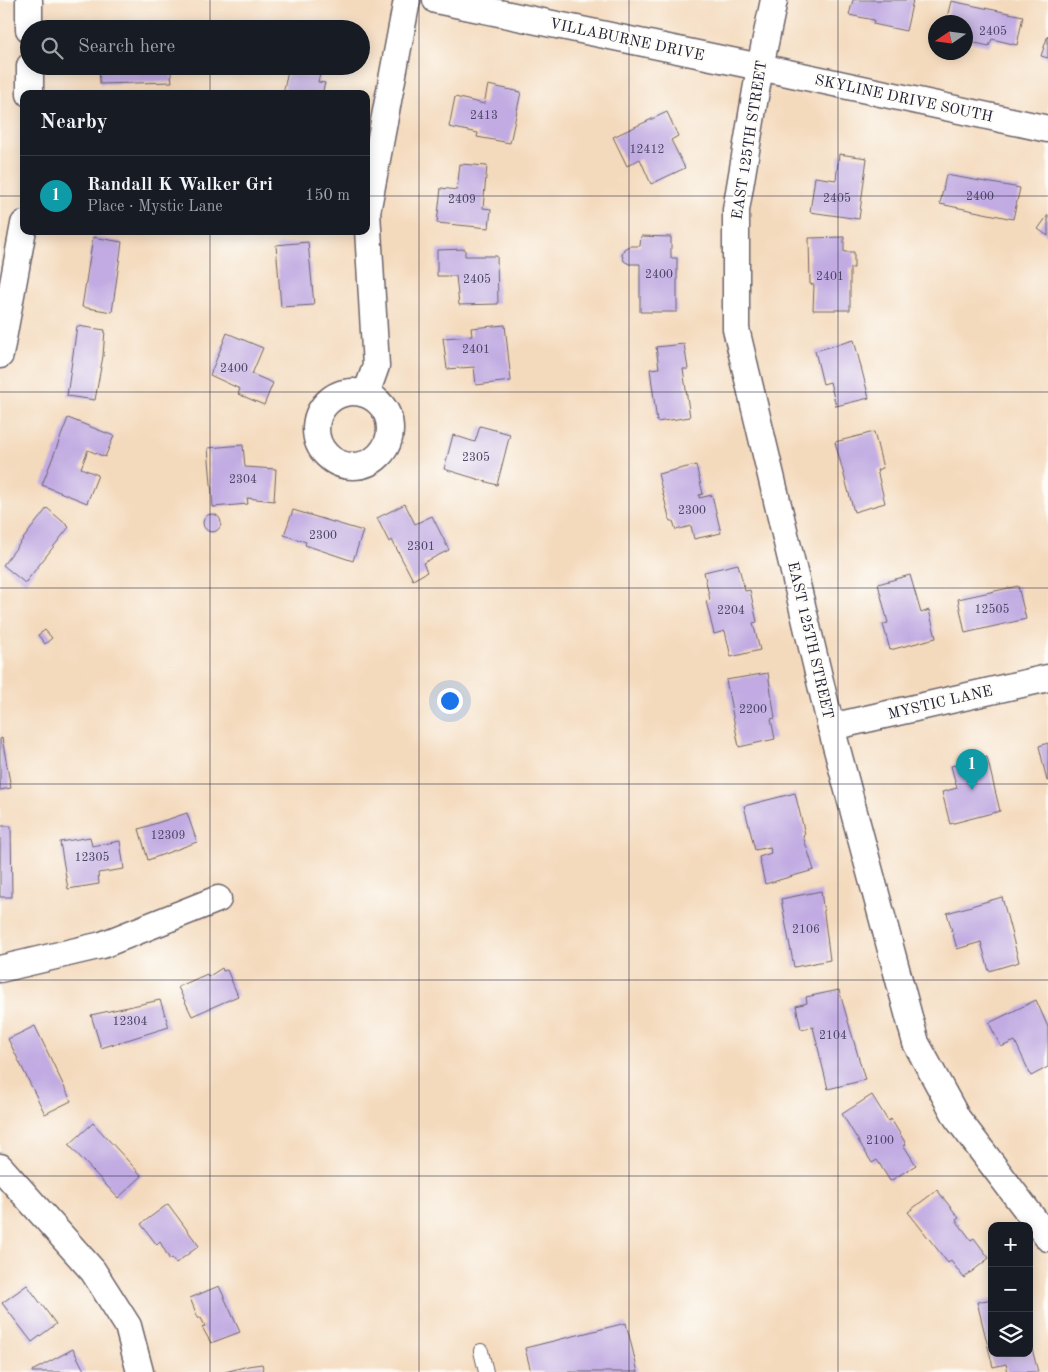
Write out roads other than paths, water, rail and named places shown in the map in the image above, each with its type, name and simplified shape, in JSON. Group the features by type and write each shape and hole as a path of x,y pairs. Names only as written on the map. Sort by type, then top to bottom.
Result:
{"street":[{"path":"29,0 29,20"},
{"path":"370,196 407,0"},
{"name":"VILLABURNE DRIVE","path":"436,0 760,67"},
{"name":"EAST 125TH STREET","path":"774,0 760,67 736,210 736,329 831,727 916,1043 957,1118 1048,1238"},
{"name":"SKYLINE DRIVE SOUTH","path":"760,67 1048,129"},
{"path":"30,75 30,90"},
{"path":"0,355 22,235"},
{"path":"366,394 376,366 368,235"},
{"name":"MYSTIC LANE","path":"831,727 1048,678"},
{"path":"0,969 102,945 218,899"},
{"path":"0,1166 93,1271 128,1326 140,1372"}],"lane":[{"path":"481,1351 486,1372"}],"place":[{"name":"Randall K Walker Gri","path":"972,790"}]}
